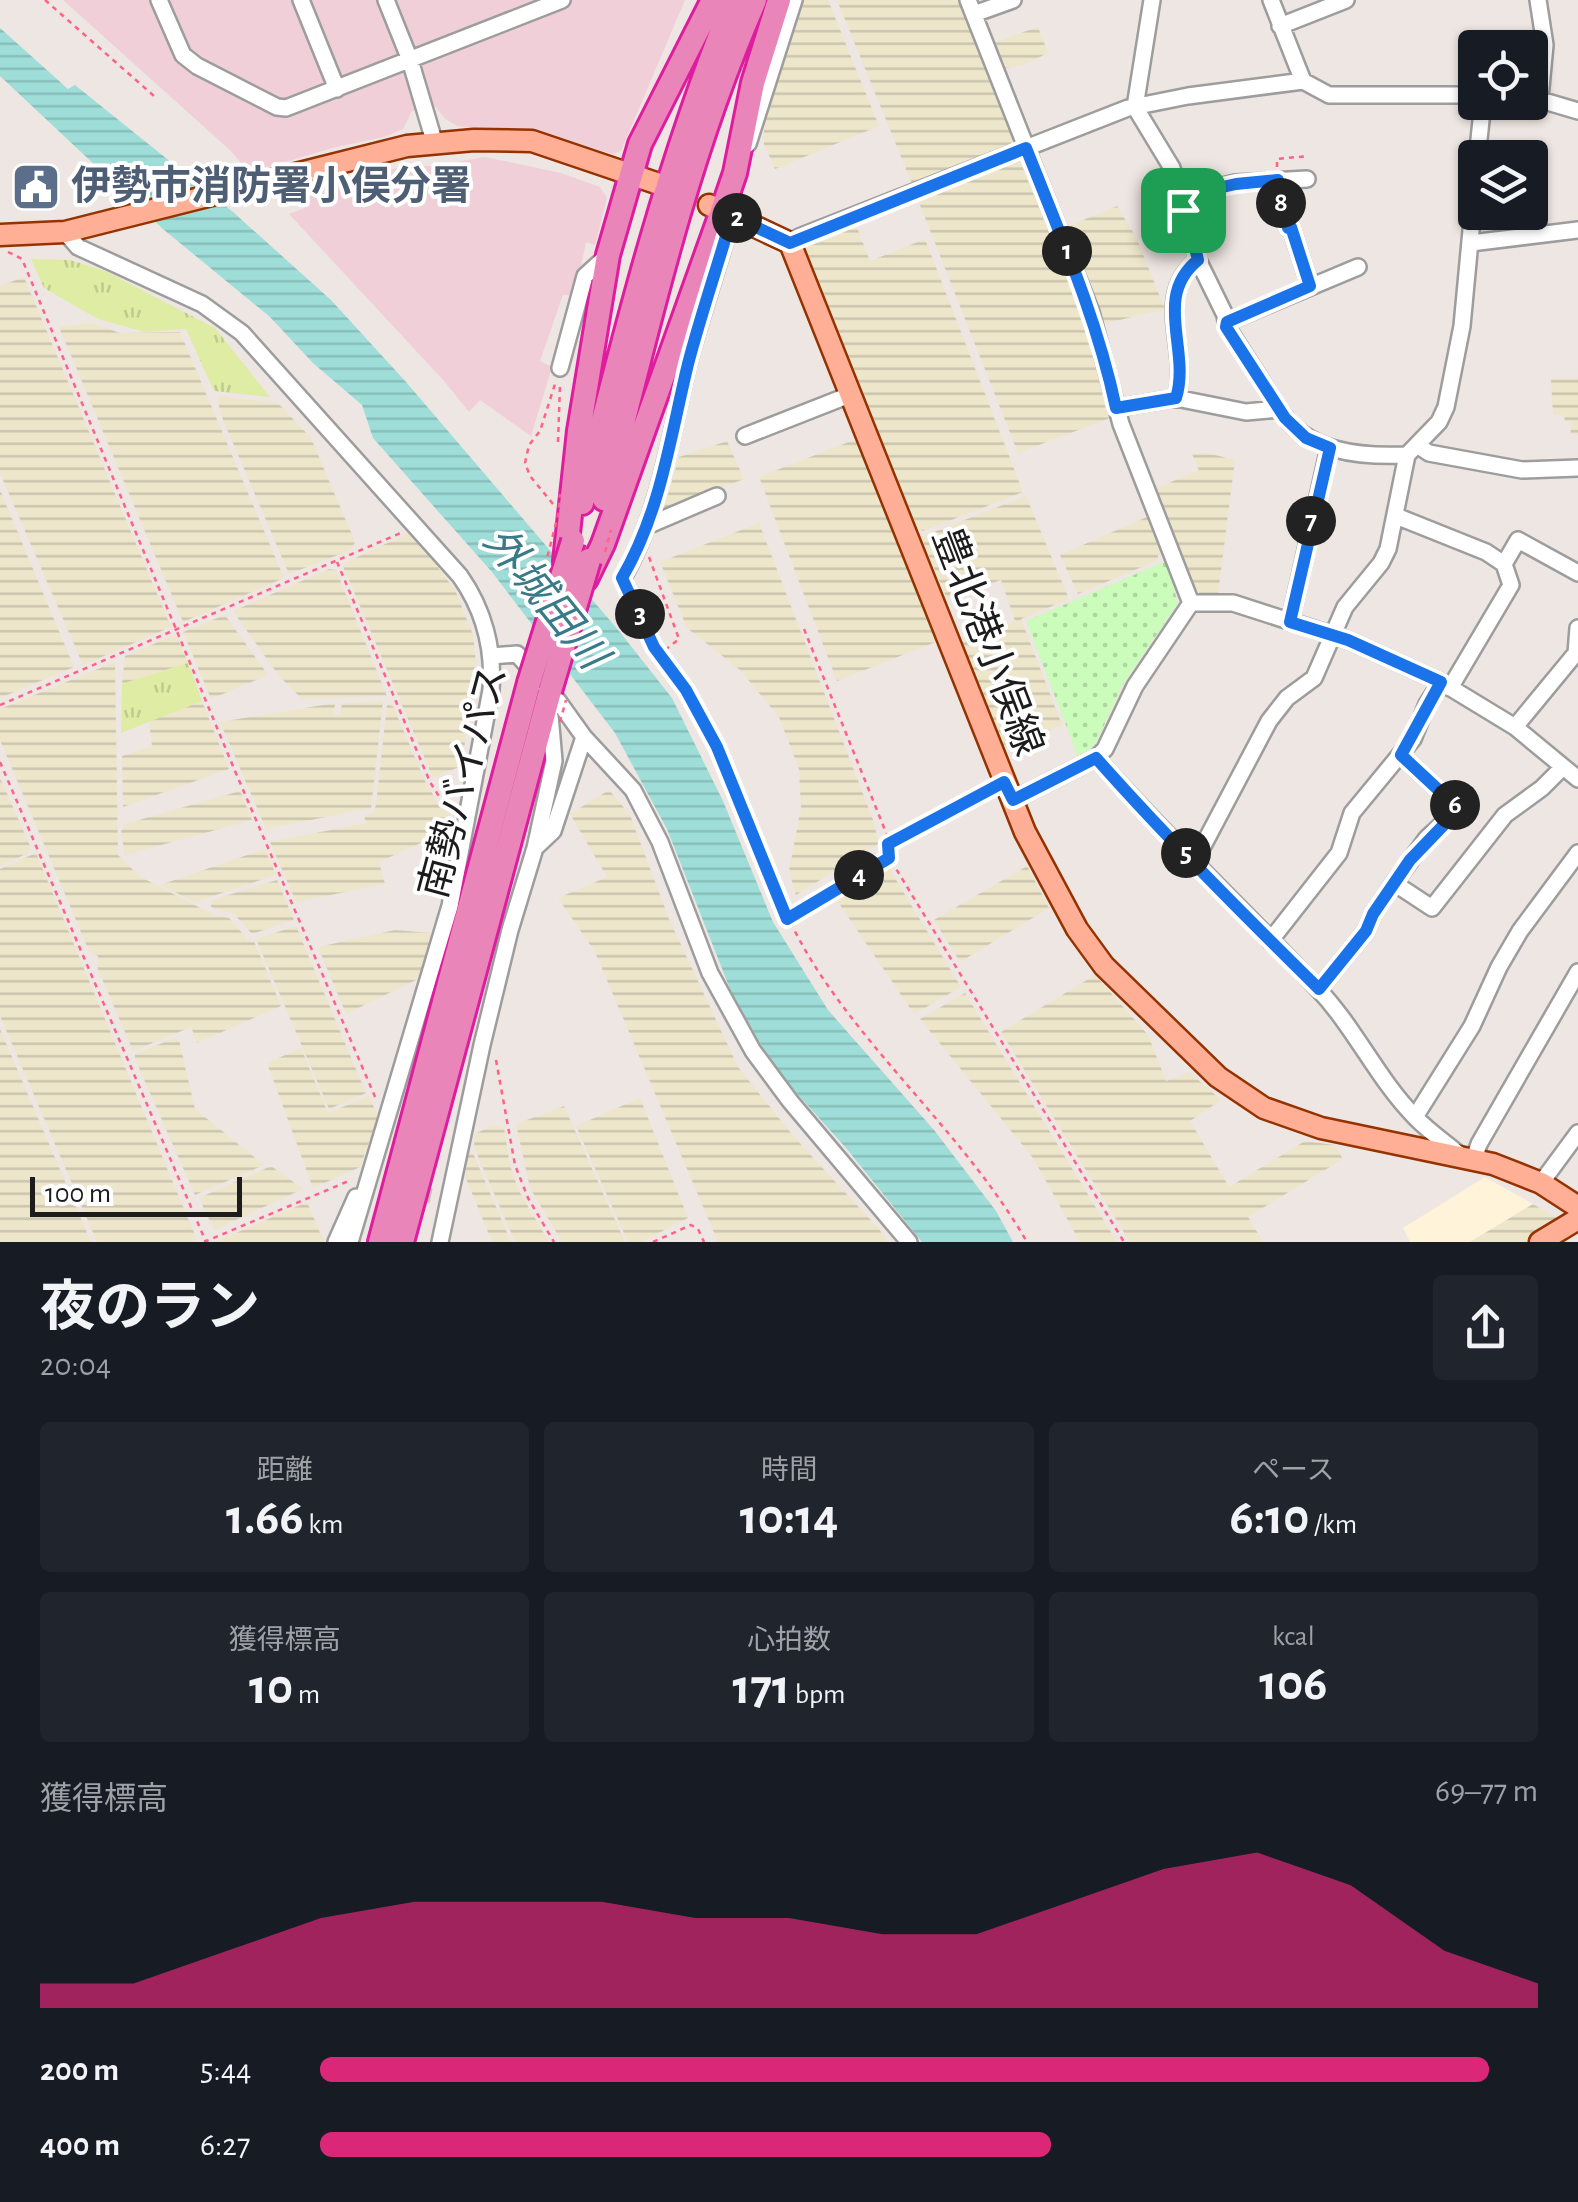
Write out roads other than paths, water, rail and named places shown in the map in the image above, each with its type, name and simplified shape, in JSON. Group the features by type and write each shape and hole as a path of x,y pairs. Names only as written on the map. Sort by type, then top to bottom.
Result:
{"highway":[{"path":"574,579 579,431 608,255 640,144 712,0"},
{"name":"南勢バイパス","path":"380,1242 539,687 574,579 573,541 646,253 674,161 734,0"},
{"name":"南勢バイパス","path":"574,579 589,560 665,258 713,106 754,0"},
{"path":"574,579 603,544 735,174 753,83 779,0"},
{"name":"南勢バイパス","path":"402,1242 539,687"}],"main road":[{"path":"2,243 106,223 407,146 474,140 532,141 656,184"},
{"path":"721,210 790,243"},
{"name":"豊北港小俣線","path":"790,243 1039,862 1077,929 1104,966 1235,1091 1264,1108 1299,1122 1468,1158 1541,1183 1578,1207"},
{"path":"1540,1242 1578,1218"}],"street":[{"path":"159,0 184,55 197,66 276,107 297,105 562,0"},
{"path":"301,0 337,89"},
{"path":"386,0 410,60 435,144"},
{"path":"735,174 757,123 794,0"},
{"path":"1013,0 971,7 1096,325 1116,408 1192,602"},
{"path":"1152,0 1135,107 1166,156 1182,196 1198,260 1237,348 1280,410 1306,438 1330,448 1412,450 1522,470 1578,468"},
{"path":"1271,0 1302,81"},
{"path":"1280,26 1346,0"},
{"path":"1538,0 1543,30"},
{"path":"790,243 1135,107 1302,81 1329,95 1458,95"},
{"path":"1548,102 1578,111"},
{"path":"1182,196 1236,184 1306,179"},
{"path":"1278,180 1284,216 1310,286"},
{"path":"622,578 649,526 674,438 721,210"},
{"path":"1196,861 1269,722 1287,698 1314,678 1345,608 1382,563 1412,450 1439,422 1446,407 1462,326 1473,230"},
{"path":"1472,243 1578,230"},
{"path":"65,232 78,246 202,304 230,322 414,522 470,590 486,630 491,690 450,906 390,1114 375,1183 350,1242"},
{"path":"560,368 585,276 608,255"},
{"path":"1176,398 1180,364 1172,307 1178,286 1198,260"},
{"path":"1227,322 1358,267"},
{"path":"745,436 852,394"},
{"path":"1116,408 1176,398 1246,412 1280,410"},
{"path":"1290,622 1330,448"},
{"path":"649,526 717,496"},
{"path":"1270,940 1339,853 1352,813 1401,755 1511,585 1504,564 1486,552 1396,516"},
{"path":"1504,564 1518,540 1578,573"},
{"path":"1192,602 1233,603 1348,640 1446,685 1516,727 1578,779"},
{"path":"1009,791 1096,758 1105,749 1135,686 1192,602"},
{"path":"1516,727 1576,653 1578,628"},
{"path":"491,656 517,654 584,737 627,780 648,815 710,973 754,1051 909,1242"},
{"path":"443,1242 482,1045 510,930 536,848 554,760 539,687"},
{"path":"536,848 553,831 584,737"},
{"path":"1319,989 1366,931 1373,914 1427,838 1459,809 1401,755"},
{"path":"1096,758 1154,824 1196,861 1319,989 1415,1117 1468,1158 1578,972"},
{"path":"1394,883 1432,908 1505,816 1564,767"},
{"path":"1415,1117 1472,1026 1520,931 1578,853"},
{"path":"1541,1183 1578,1133"},
{"path":"336,1242 354,1199 375,1183"},
{"path":"431,1196 449,1200"}],"water":[{"name":"外城田川","path":"0,28 68,89 75,85 233,212 331,300 619,631 672,698 723,801 773,922 828,1010 934,1130 996,1211 1013,1242 922,1242 775,1069 732,994 667,829 615,733 492,572 373,438 362,405 313,363 270,317 163,229 0,76"}],"tunnel":[{"path":"383,1185 431,1196"}],"place":[{"name":"伊勢市消防署小俣分署","path":"36,187"}]}
